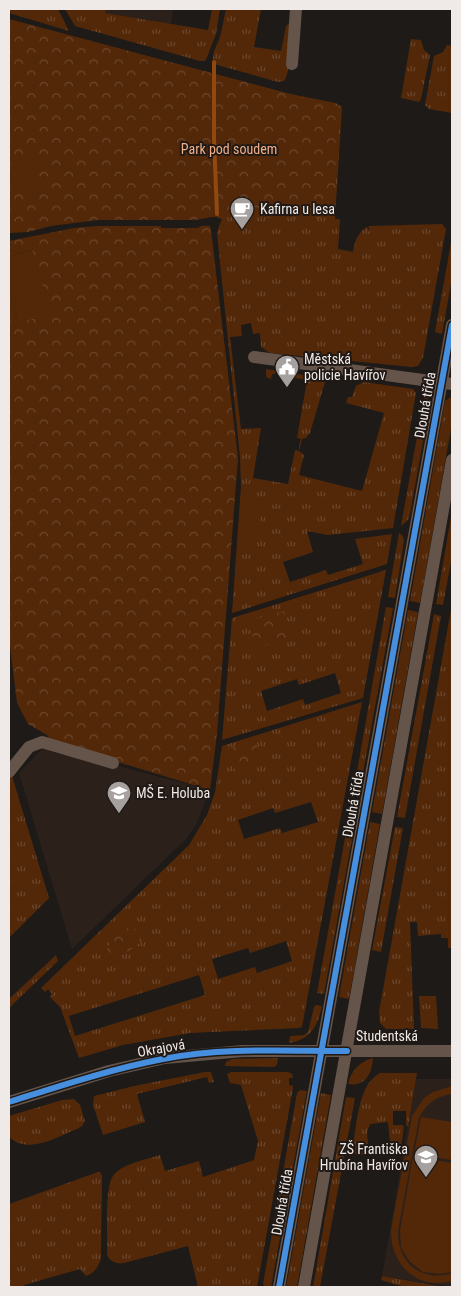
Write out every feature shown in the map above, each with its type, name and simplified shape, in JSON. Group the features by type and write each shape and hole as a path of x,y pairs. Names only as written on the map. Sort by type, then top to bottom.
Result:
{"street":[{"path":"292,64 296,9"},
{"name":"Dlouhá třída","path":"279,1287 447,384 452,325"},
{"path":"254,358 447,384"},
{"path":"304,1287 452,460"},
{"path":"9,772 29,747 42,742 113,764"},
{"name":"Studentská","path":"322,1051 452,1051"},
{"name":"Okrajová","path":"9,1102 109,1071 165,1058 226,1052 322,1051"}],"shaded area":[{"path":"105,9 173,9 171,24 104,13"},
{"path":"46,747 210,790 196,825 185,840 72,949 19,773"},
{"name":"ZŠ Františka Hrubína Havířov","path":"416,1079 452,1079 452,1287 382,1276"}],"green space":[{"path":"9,9 58,9 69,31 9,13"},
{"path":"65,9 105,9 105,13 208,30 212,9 220,9 216,34 205,61 200,61 75,26"},
{"path":"226,9 261,9 254,47 281,51 286,26 290,23 289,62 287,76 284,81 278,82 214,64 213,56 220,37"},
{"name":"Park pod soudem","path":"9,19 340,107 334,218 212,217 196,220 98,220 51,226 28,232 9,233"},
{"path":"411,39 421,40 424,50 430,55 419,102 401,98"},
{"path":"447,45 452,46 452,113 429,109 425,105 434,56 443,52"},
{"path":"285,93 336,103 342,107 335,219 340,219 338,249 353,252 361,232 367,227 371,234 368,226 442,224 446,229 423,358 418,366 412,367 270,353 261,347 260,333 253,334 251,323 241,325 242,336 230,337 241,429 261,428 253,478 288,484 295,450 304,455 299,475 362,491 384,413 346,403 348,397 352,397 356,386 364,382 413,389 416,393 393,528 328,535 307,531 313,552 283,562 290,582 326,570 328,575 363,564 355,539 392,534 387,564 232,613 241,486 240,457 217,233 222,219 218,218 217,214"},
{"path":"23,158 32,158 39,166 38,181 29,193 21,192 16,182 14,171"},
{"path":"97,226 198,228 210,226 211,230 238,458 217,734 210,790 52,742 47,735 28,724 17,703 9,639 9,290 18,323 32,250 9,256 9,241 74,228"},
{"path":"452,237 452,278 442,334 435,332"},
{"path":"32,250 51,314 18,323 9,290 9,256"},
{"path":"266,369 321,378 325,382 310,433 306,438 302,439 299,451 301,439 297,438 307,380 283,376 283,373 275,372 275,374 272,374 271,379 266,377"},
{"path":"425,392 429,408 410,514 408,520 401,526"},
{"path":"451,397 452,423 420,603 410,601 445,401"},
{"path":"243,498 262,500 259,536 240,534"},
{"path":"452,511 452,556 443,605 436,604"},
{"path":"399,533 403,536 404,541 395,598 388,597"},
{"path":"386,570 363,698 222,740 232,618","holes":["335,673 341,693 305,705 303,699 267,711 261,691 297,679 299,685"]},
{"path":"452,604 452,948 448,948 448,938 441,938 441,934 418,936 417,922 410,922 414,1029 386,1029 380,1023 379,1012"},
{"path":"386,607 393,608 359,795 353,794"},
{"path":"408,610 418,612 382,814 372,812"},
{"path":"284,611 291,638 256,648 248,621"},
{"path":"434,614 441,616 405,818 397,817"},
{"path":"362,702 302,1027 190,1033 123,1045 79,1058 60,1007 50,997 52,994 48,989 45,992 41,988 189,845 207,815 215,792 222,746","holes":["311,802 318,822 282,833 280,828 244,839 238,820 273,808 275,813","286,941 292,961 257,973 255,967 218,979 212,959 248,948 250,953","199,975 205,995 75,1036 69,1016"]},
{"path":"255,739 262,761 235,770 228,748"},
{"path":"12,776 49,898 9,938 9,779"},
{"path":"348,821 355,822 324,994 317,993"},
{"path":"370,822 380,824 349,999 339,997"},
{"path":"395,827 403,828 381,952 372,950"},
{"path":"123,923 128,929 136,929 142,941 128,952 121,943 115,954 106,952 111,940 111,932"},
{"path":"56,955 58,961 9,1008 9,999"},
{"path":"419,996 436,996 438,1029 421,1028"},
{"path":"316,1005 322,1006 312,1031 302,1039 289,1043 290,1036 304,1035 308,1032"},
{"path":"278,1058 277,1065 274,1067 225,1066 226,1062 232,1059"},
{"path":"373,1058 371,1069 366,1078 359,1083 348,1084 351,1075 357,1067"},
{"path":"211,1072 214,1082 209,1083 207,1077 137,1094 145,1122 103,1135 93,1105 94,1096"},
{"path":"231,1072 288,1072 292,1074 293,1078 289,1078 289,1085 293,1086 293,1088 257,1287 198,1287 188,1246 124,1263 112,1261 107,1255 108,1191 113,1176 122,1168 160,1155 165,1171 199,1161 203,1177 254,1160 258,1141 241,1085 230,1083 227,1074"},
{"path":"380,1073 417,1073 408,1127 406,1125 406,1111 393,1111 393,1125 402,1125 404,1127 400,1154 391,1154 388,1122 370,1124 367,1132 369,1155 356,1155 353,1151 353,1146 360,1105 367,1086"},
{"path":"452,1086 452,1094 432,1102 419,1118 398,1231 402,1252 406,1261 413,1267 430,1275 452,1273 452,1281 428,1282 408,1272 401,1264 395,1254 391,1230 412,1116 424,1098 433,1092"},
{"path":"300,1090 307,1091 271,1287 265,1287 263,1284 297,1093"},
{"path":"321,1093 331,1095 297,1287 286,1287"},
{"path":"346,1097 355,1098 320,1287 313,1287"},
{"path":"74,1099 80,1105 85,1121 77,1129 43,1143 25,1144 9,1137 9,1116 62,1100"},
{"path":"421,1117 452,1122 452,1160 414,1154"},
{"path":"413,1156 452,1163 452,1272 440,1274 423,1272 410,1262 401,1248 400,1231"},
{"path":"98,1172 102,1176 101,1258 96,1269 86,1276 80,1269 24,1285 24,1287 9,1287 9,1204"},
{"path":"382,1276 445,1287 405,1287 381,1280"}],"waterway":[{"path":"214,62 217,214"}],"cycle path":[{"path":"279,1287 452,325"},
{"path":"9,1102 105,1073 186,1055 255,1050 347,1051"}],"place":[{"name":"Kafirna u lesa","path":"242,230"},
{"name":"Městská policie Havířov","path":"287,388"},
{"name":"MŠ E. Holuba","path":"119,814"},
{"name":"ZŠ Františka Hrubína Havířov","path":"426,1178"}]}
